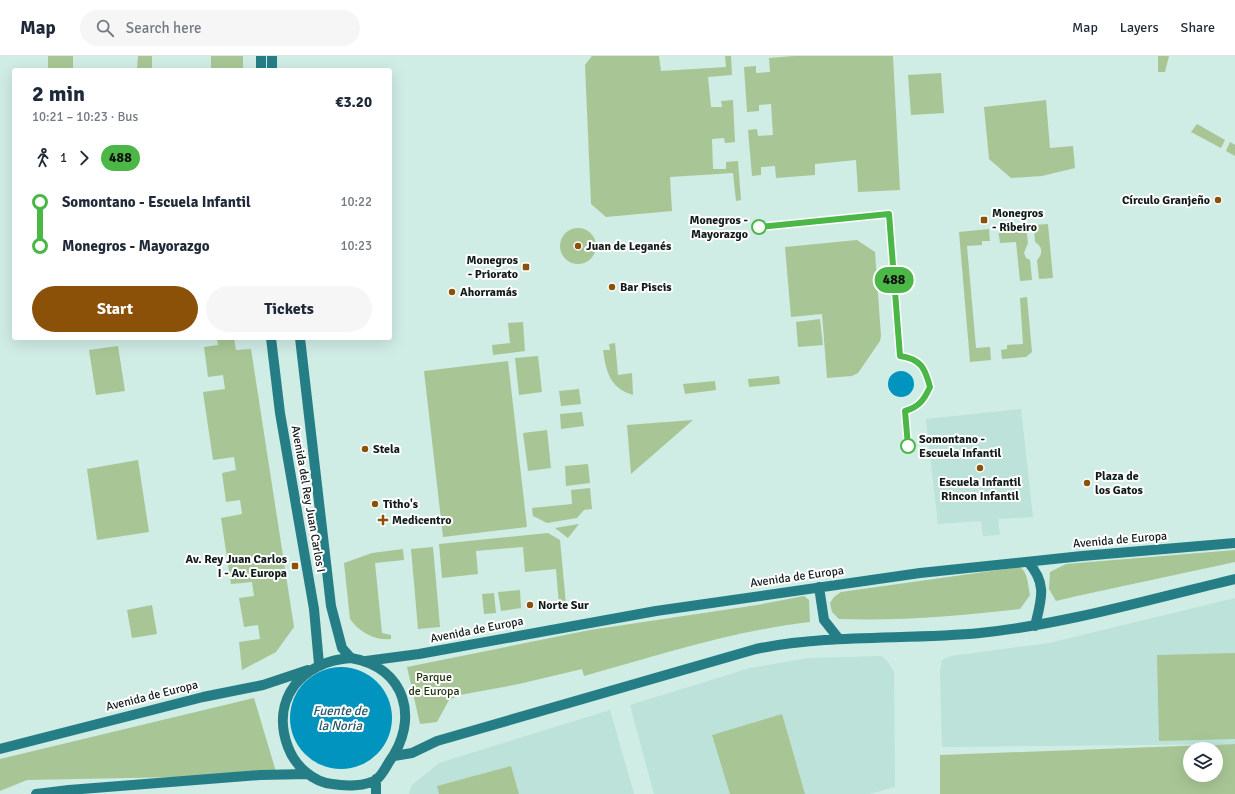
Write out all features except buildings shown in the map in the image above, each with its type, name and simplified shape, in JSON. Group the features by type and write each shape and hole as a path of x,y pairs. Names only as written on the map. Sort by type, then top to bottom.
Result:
{"main road":[{"path":"261,56 261,68"},
{"path":"272,56 272,68"},
{"name":"Avenida del Rey Juan Carlos I","path":"271,340 280,413 314,609 315,667"},
{"name":"Avenida del Rey Juan Carlos I","path":"300,340 331,606 342,648 351,658"},
{"name":"Avenida de Europa","path":"366,661 403,657 656,611 920,573 1235,543"},
{"path":"1028,562 1038,575 1042,587 1035,626"},
{"path":"394,756 412,753 437,741 742,652 782,644 839,639 926,638 1035,626 1235,579"},
{"path":"819,587 824,620 839,639"},
{"path":"376,780 351,787 325,783 307,774 291,756 283,733 284,709 293,686 315,667 335,659 351,658 366,661 386,672 401,696 406,723 401,742 394,756 376,780 376,794"},
{"name":"Avenida de Europa","path":"0,749 203,697 263,685 315,667"},
{"path":"36,794 260,775 307,774"},
{"path":"325,783 330,794"}],"shaded area":[{"name":"Escuela Infantil Rincon Infantil","path":"1021,409 1033,517 998,519 1000,535 983,536 981,521 938,524 926,419"},
{"path":"1235,598 1235,744 1223,744 1223,742 1183,742 1183,745 942,747 940,671 942,660 951,656 1049,643"},
{"path":"882,656 894,672 895,787 869,794 654,794 630,705 750,668 809,658"},
{"path":"610,710 634,794 409,794 412,785 439,763"}],"green space":[{"path":"48,56 73,56 73,68 48,68"},
{"path":"138,56 152,56 152,68 137,68"},
{"path":"211,56 243,56 243,68 211,68"},
{"path":"592,56 659,56 661,71 726,67 725,56 731,56 732,75 708,77 711,107 722,107 721,101 733,100 735,142 725,143 724,138 712,139 713,169 726,169 726,162 738,161 741,200 736,201 733,173 670,177 672,211 606,217 591,204 585,65"},
{"path":"794,56 893,56 900,190 858,192 856,160 815,164 815,175 776,178 775,166 761,167 761,175 752,176 748,130 757,129 758,136 773,135 771,104 759,105 759,111 747,112 744,67 756,66 756,73 770,72 769,58"},
{"path":"1158,56 1169,56 1165,72 1158,72"},
{"path":"941,73 944,113 911,115 908,75"},
{"path":"1046,100 1050,148 1073,146 1075,168 1042,176 1011,178 989,159 984,107"},
{"path":"1197,124 1225,140 1221,148 1191,132"},
{"path":"1230,142 1235,145 1235,156 1226,151"},
{"path":"1048,224 1053,278 1039,279 1037,260 1041,253 1041,248 1035,242 1034,225"},
{"path":"1026,226 1028,243 1024,253 1026,258 1030,260 1032,280 1020,281 1016,242 1000,243 998,229"},
{"path":"578,228 591,233 596,246 591,259 578,264 565,259 560,246 565,233"},
{"path":"989,229 990,241 982,241 982,245 967,246 976,348 990,347 991,360 970,362 959,232"},
{"path":"857,240 875,252 881,336 880,341 858,373 852,376 827,378 822,314 791,317 785,247"},
{"path":"1027,297 1032,352 1026,357 1002,359 1001,350 1007,349 1007,345 1023,344 1020,298"},
{"path":"820,319 823,345 798,347 796,322"},
{"path":"523,322 525,351 493,355 492,345 510,343 508,323"},
{"path":"217,340 234,340 236,350 251,349 294,627 276,652 242,670 239,642 260,639 258,625 244,627 239,598 254,596 252,582 231,584 221,518 242,514 240,500 226,502 222,473 236,470 234,457 213,460 203,392 225,389 223,375 208,377 204,347 218,345"},
{"path":"615,343 618,375 632,373 633,395 619,388 610,378 603,350 610,350 609,344"},
{"path":"118,346 125,391 96,395 89,350"},
{"path":"538,356 542,392 519,395 515,358"},
{"path":"508,361 527,527 443,537 424,371"},
{"path":"779,376 780,384 749,387 748,379"},
{"path":"715,381 716,390 685,394 683,384"},
{"path":"579,389 581,404 561,406 559,391"},
{"path":"582,412 584,426 561,429 560,414"},
{"path":"693,420 631,474 627,425"},
{"path":"547,430 551,468 528,471 523,433"},
{"path":"138,460 149,532 97,540 87,469"},
{"path":"588,464 590,483 566,486 565,466"},
{"path":"590,488 592,509 584,510 577,518 547,523 533,516 532,508 572,504 571,490"},
{"path":"579,524 568,538 555,528"},
{"path":"548,533 560,540 566,604 559,605 556,569 525,572 523,547 476,551 478,574 442,578 439,544"},
{"path":"433,547 440,627 418,629 411,549"},
{"path":"403,549 404,560 375,563 382,633 391,635 391,639 379,639 363,632 350,619 344,563 372,553"},
{"path":"1235,550 1235,562 1056,601 1049,589 1050,572 1066,564"},
{"path":"1020,567 1025,572 1030,595 1020,609 930,617 839,619 832,612 830,603 834,597 841,592"},
{"path":"520,590 521,608 501,611 498,592"},
{"path":"494,593 496,613 484,614 482,594"},
{"name":"Parque de Europa","path":"804,596 809,600 810,622 752,631 668,652 584,676 582,669 519,684 460,695 449,700 437,722 420,724 407,667 590,630 757,605"},
{"path":"152,605 157,634 132,638 127,610"},
{"path":"1235,653 1235,739 1159,741 1157,655"},
{"path":"254,698 277,775 27,780 0,791 0,759"},
{"path":"782,714 805,794 730,794 712,735"},
{"path":"1223,744 1235,744 1235,794 940,794 940,755 1183,746 1183,782 1223,782"},
{"path":"511,766 519,794 439,794 437,786"}],"water":[{"path":"901,371 910,375 914,384 910,393 901,397 892,393 888,384 892,375"},
{"name":"Fuente de la Noria","path":"341,667 360,671 377,682 388,699 392,718 388,737 377,754 360,765 341,769 322,765 305,754 294,737 290,718 294,699 305,682 322,671"}],"bus line":[{"name":"488","path":"759,227 889,214 896,320 900,356 919,362 926,371 930,387 923,401 915,408 905,411 908,446"}],"place":[{"name":"Círculo Granjeño","path":"1218,200"},
{"name":"Monegros - Ribeiro","path":"984,220"},
{"name":"Monegros - Mayorazgo","path":"759,227"},
{"name":"Juan de Leganés","path":"578,246"},
{"name":"Monegros - Priorato","path":"526,267"},
{"name":"Bar Piscis","path":"612,287"},
{"name":"Ahorramás","path":"452,292"},
{"name":"Somontano - Escuela Infantil","path":"908,446"},
{"name":"Stela","path":"365,449"},
{"name":"Escuela Infantil Rincon Infantil","path":"980,468"},
{"name":"Plaza de los Gatos","path":"1087,483"},
{"name":"Titho's","path":"375,504"},
{"name":"Medicentro","path":"383,520"},
{"name":"Av. Rey Juan Carlos I - Av. Europa","path":"295,566"},
{"name":"Norte Sur","path":"530,605"}]}
